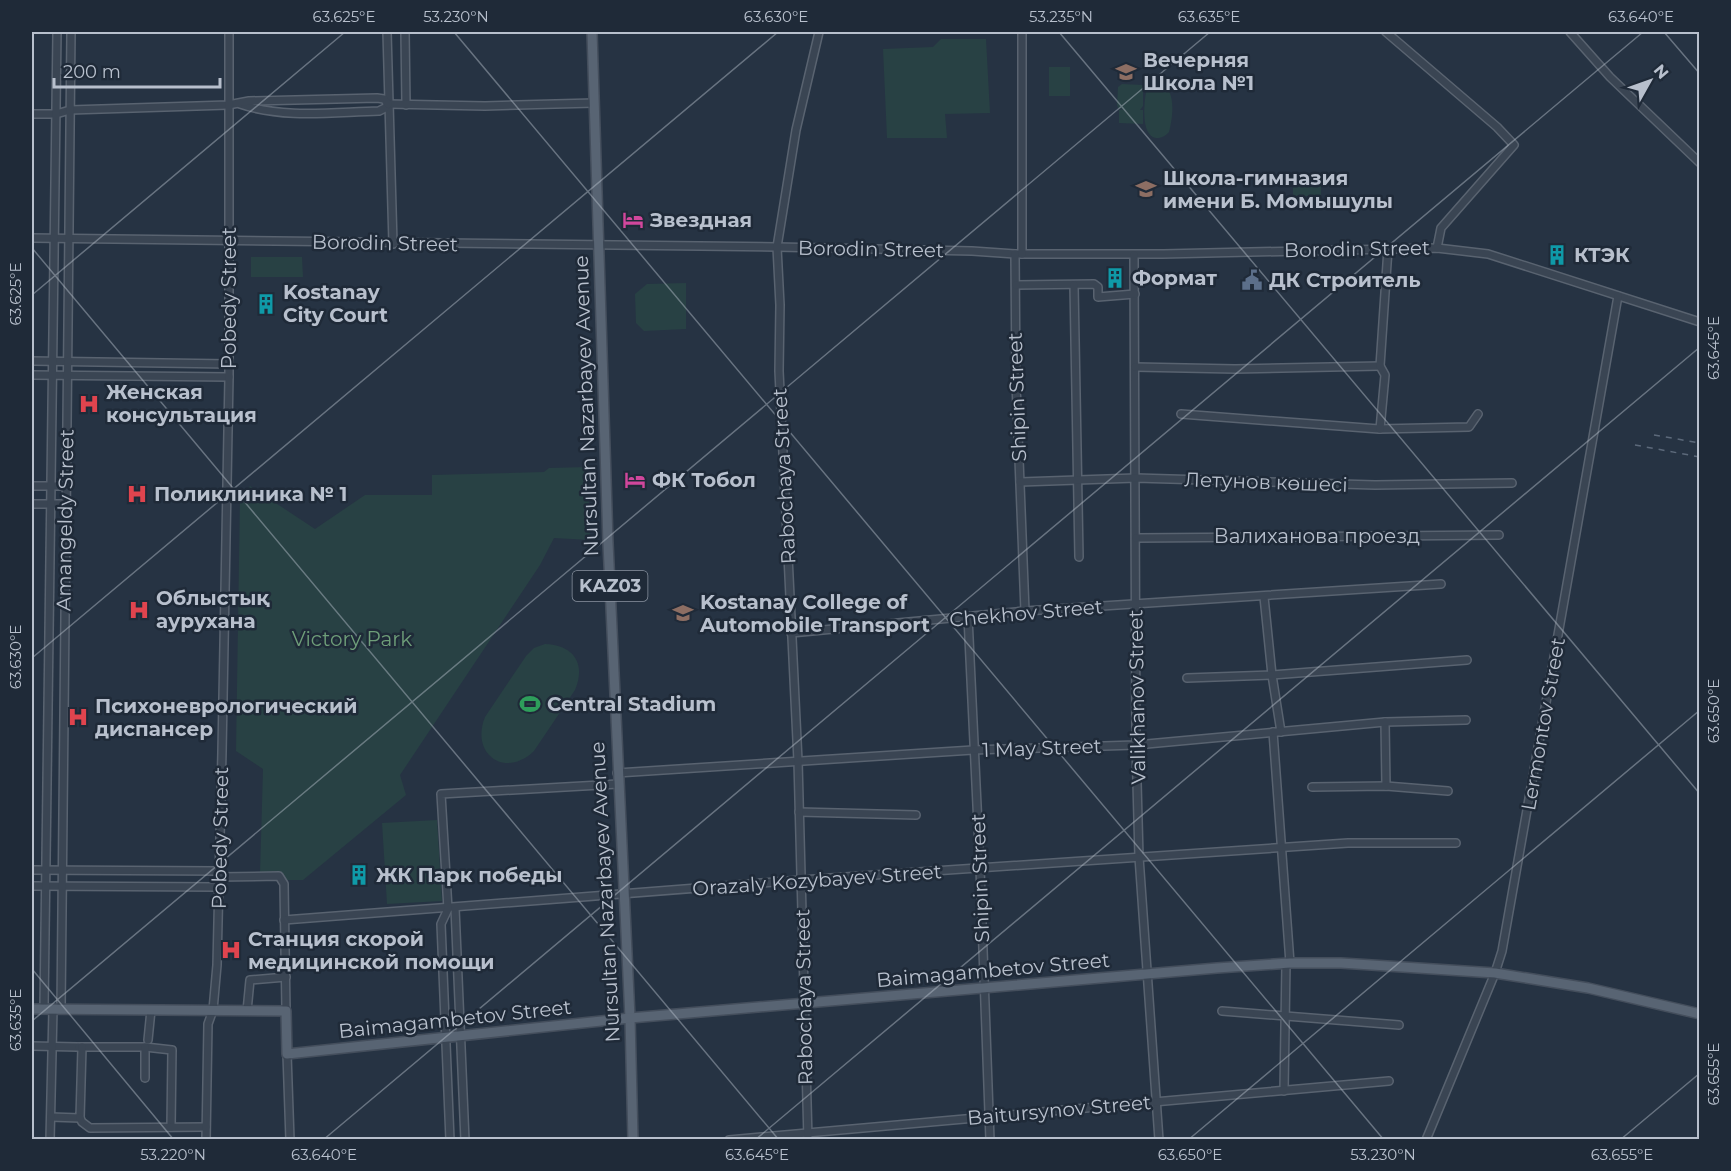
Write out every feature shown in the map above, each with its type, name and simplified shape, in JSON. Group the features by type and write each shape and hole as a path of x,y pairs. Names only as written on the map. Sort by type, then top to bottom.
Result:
{"main road":[{"name":"Nursultan Nazarbayev Avenue","path":"592,32 617,773 630,1018 633,1140"},
{"name":"Baimagambetov Street","path":"287,1054 630,1018 1288,963 1341,963 1495,973 1588,988 1700,1014"},
{"path":"32,1009 286,1011 287,1054"}],"street":[{"name":"Amangeldy Street","path":"50,1140 52,1009 45,870 57,32"},
{"name":"Amangeldy Street","path":"52,1009 62,870 71,32"},
{"name":"Pobedy Street","path":"206,1140 208,1024 213,1010 217,965 219,874 229,378 229,32"},
{"path":"387,32 393,244"},
{"path":"405,32 406,105"},
{"name":"Rabochaya Street","path":"807,1136 798,762 779,371 780,305 777,247 796,130 819,32"},
{"name":"Shipin Street","path":"1022,32 1019,254 1015,349 1025,611"},
{"path":"1386,32 1514,144 1441,228 1437,248"},
{"path":"1570,32 1610,76 1700,164"},
{"path":"32,114 56,114 70,110 228,105 249,101 377,98 384,99 388,104 406,105 485,106 594,103"},
{"path":"240,104 257,110 292,114 379,111 386,108 388,104"},
{"name":"Borodin Street","path":"32,238 777,247 1134,255 1437,248 1488,254 1700,322"},
{"path":"1380,429 1385,375 1380,366 1388,249"},
{"name":"Valikhanov Street","path":"1134,255 1136,745 1139,857 1159,1140"},
{"path":"1016,285 1096,285 1099,290 1098,297 1135,294"},
{"path":"1074,285 1079,557"},
{"name":"Lermontov Street","path":"1426,1140 1502,951 1618,296"},
{"path":"32,361 229,363"},
{"path":"1135,367 1234,369 1380,366"},
{"path":"32,375 229,378"},
{"path":"1181,414 1380,429 1469,427 1478,414"},
{"name":"Летунов көшесі","path":"1020,482 1136,478 1375,485 1512,483"},
{"path":"32,486 66,486"},
{"path":"32,504 66,504"},
{"name":"Валиханова проезд","path":"1136,538 1499,535"},
{"name":"Chekhov Street","path":"791,633 1025,611 1441,584"},
{"path":"1264,597 1277,732 1288,963 1284,1091"},
{"name":"Shipin Street","path":"968,617 990,1140"},
{"path":"1187,678 1272,675 1467,660"},
{"name":"1 May Street","path":"617,773 973,750 1136,745 1385,722 1466,720"},
{"path":"1385,722 1386,786"},
{"path":"465,1140 460,1037 441,794 618,784"},
{"path":"1312,787 1386,786 1448,791"},
{"path":"799,812 916,815"},
{"name":"Orazaly Kozybayev Street","path":"284,920 451,909 801,880 1348,843 1456,843"},
{"path":"32,870 279,876 284,884 286,1011"},
{"path":"32,886 218,887"},
{"path":"450,1140 441,924 451,909"},
{"path":"247,1011 250,980 286,977"},
{"path":"145,1078 151,1010"},
{"path":"1222,1011 1399,1025"},
{"path":"32,1046 147,1045 174,1052 171,1127"},
{"path":"80,1047 80,1118 90,1128 206,1127"},
{"path":"287,1054 290,1140"},
{"name":"Baitursynov Street","path":"729,1140 807,1136 989,1116 1389,1081"},
{"path":"51,1117 80,1118"}],"green space":[{"path":"941,39 986,39 990,113 945,114 947,138 887,138 883,49 933,47"},
{"path":"1049,67 1070,67 1070,96 1049,96"},
{"path":"1158,82 1164,85 1171,96 1172,119 1169,132 1156,138 1147,131 1144,108 1147,88 1152,83"},
{"path":"1122,84 1143,85 1143,106 1140,110 1143,110 1143,124 1119,123 1119,110 1124,109 1118,108 1117,105 1118,87"},
{"path":"1293,175 1321,175 1321,196 1293,196"},
{"path":"251,257 302,257 303,277 251,277"},
{"path":"686,283 686,329 644,331 636,323 635,294 647,284"},
{"name":"Victory Park","path":"588,467 590,540 554,538 540,565 400,775 406,795 303,880 287,880 279,872 260,874 263,769 236,751 240,497 250,486 315,529 365,495 432,495 432,475 544,472 549,468"},
{"name":"Central Stadium","path":"545,644 563,648 575,658 579,672 575,690 534,751 512,763 502,762 493,758 486,751 482,742 485,717 526,656 534,648"},
{"path":"437,820 442,901 387,904 382,823"}],"railway":[{"path":"1698,32 1698,47"},
{"path":"1654,435 1700,443"},
{"path":"1635,445 1700,457"}],"place":[{"name":"Вечерняя Школа №1","path":"1126,72"},
{"name":"Школа-гимназия имени Б. Момышулы","path":"1146,189"},
{"name":"Звездная","path":"633,220"},
{"name":"КТЭК","path":"1557,255"},
{"name":"Формат","path":"1115,278"},
{"name":"ДК Строитель","path":"1252,280"},
{"name":"Kostanay City Court","path":"266,304"},
{"name":"Женская консультация","path":"89,404"},
{"name":"ФК Тобол","path":"635,480"},
{"name":"Поликлиника № 1","path":"137,494"},
{"name":"Облыстық аурухана","path":"139,610"},
{"name":"Kostanay College of Automobile Transport","path":"683,613"},
{"name":"Central Stadium","path":"530,704"},
{"name":"Психоневрологический диспансер","path":"78,717"},
{"name":"ЖК Парк победы","path":"359,875"},
{"name":"Станция скорой медицинской помощи","path":"231,950"}]}
